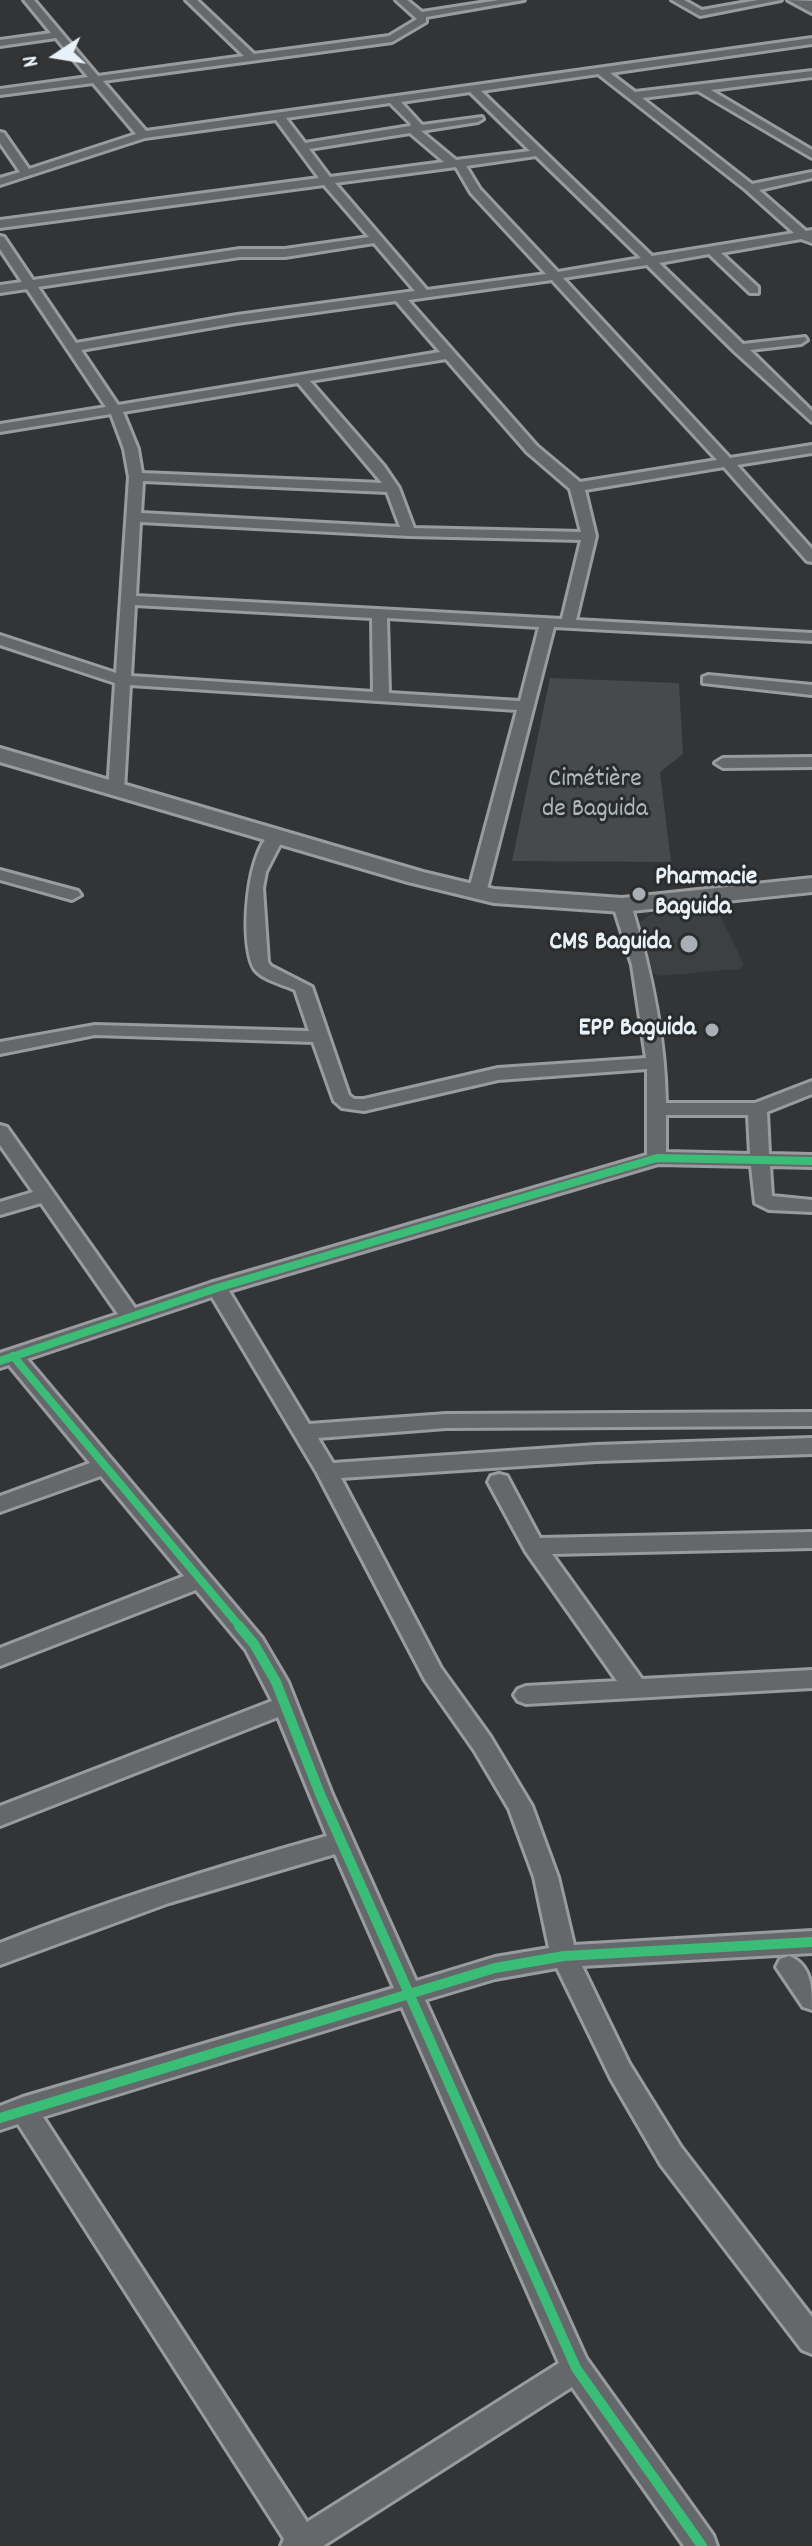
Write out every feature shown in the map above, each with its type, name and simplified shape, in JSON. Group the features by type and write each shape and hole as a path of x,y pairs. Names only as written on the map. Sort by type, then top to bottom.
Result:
{"highway":[{"path":"797,0 812,8"}],"street":[{"path":"29,0 143,135"},
{"path":"191,0 252,58"},
{"path":"0,92 392,39 422,20 401,0"},
{"path":"420,15 519,0"},
{"path":"677,0 700,13 776,0"},
{"path":"0,43 59,35"},
{"path":"0,182 143,135 812,41"},
{"path":"601,71 809,237"},
{"path":"632,96 812,74"},
{"path":"699,87 812,155"},
{"path":"473,89 812,418"},
{"path":"393,100 416,122 419,137 456,164 475,191 812,558"},
{"path":"279,116 328,182 423,293"},
{"path":"300,147 478,119"},
{"path":"0,135 26,173"},
{"path":"0,224 537,153"},
{"path":"750,188 812,175"},
{"path":"73,347 237,319 555,276 809,237"},
{"path":"0,289 240,253 285,253 377,239"},
{"path":"0,240 116,411 131,449 136,477 116,791"},
{"path":"712,251 754,290"},
{"path":"398,296 532,449 577,487 589,536 568,623"},
{"path":"738,348 801,340"},
{"path":"0,428 447,355"},
{"path":"302,380 392,488 409,532"},
{"path":"577,487 812,449"},
{"path":"136,477 392,488"},
{"path":"134,517 409,532 589,536"},
{"path":"129,600 812,637"},
{"path":"379,615 381,696"},
{"path":"477,893 548,622"},
{"path":"0,640 122,680 525,706"},
{"path":"708,680 812,690"},
{"path":"2,758 477,893 578,904 622,905 812,885"},
{"path":"723,763 812,762"},
{"path":"277,835 258,872 255,888 259,962 264,970 303,987 341,1097 349,1104 364,1105 498,1074 656,1063"},
{"path":"0,875 72,895"},
{"path":"622,905 641,965 656,1063 657,1158"},
{"path":"0,1048 95,1030 322,1037"},
{"path":"655,1109 757,1109 812,1087"},
{"path":"757,1109 762,1199 769,1204 812,1206"},
{"path":"0,1131 131,1317"},
{"path":"702,2546 576,2368 342,1842 285,1705 254,1644 105,1466 7,1359 217,1288 657,1158 812,1161"},
{"path":"0,1209 46,1195"},
{"path":"217,1288 327,1471 433,1674 482,1743 520,1806 546,1877 564,1956 620,2071 671,2156 812,2340"},
{"path":"303,1432 446,1421 812,1419"},
{"path":"327,1471 596,1453 812,1446"},
{"path":"0,1504 105,1466"},
{"path":"499,1482 534,1546 635,1688"},
{"path":"534,1546 812,1540"},
{"path":"0,1657 200,1579"},
{"path":"526,1695 812,1679"},
{"path":"0,1816 285,1705"},
{"path":"0,1954 103,1913 200,1880 342,1842"},
{"path":"576,2368 300,2544 12,2114 495,1968 564,1956 812,1942"},
{"path":"789,1967 812,1999"}],"shaded area":[{"name":"CMS Baguida","path":"716,907 744,965 739,969 658,976 652,972 640,922 654,912"}],"green space":[{"name":"Cimétière de Baguida","path":"550,678 679,683 683,754 660,772 671,862 512,861"}],"cycle path":[{"path":"0,1361 217,1288 657,1158 812,1161"},
{"path":"13,1356 254,1644 276,1682 320,1794 576,2368 702,2546"},
{"path":"0,2118 495,1968 564,1956 812,1942"}],"place":[{"name":"Pharmacie Baguida","path":"639,894"},
{"name":"CMS Baguida","path":"689,944"},
{"name":"EPP Baguida","path":"712,1030"}]}
